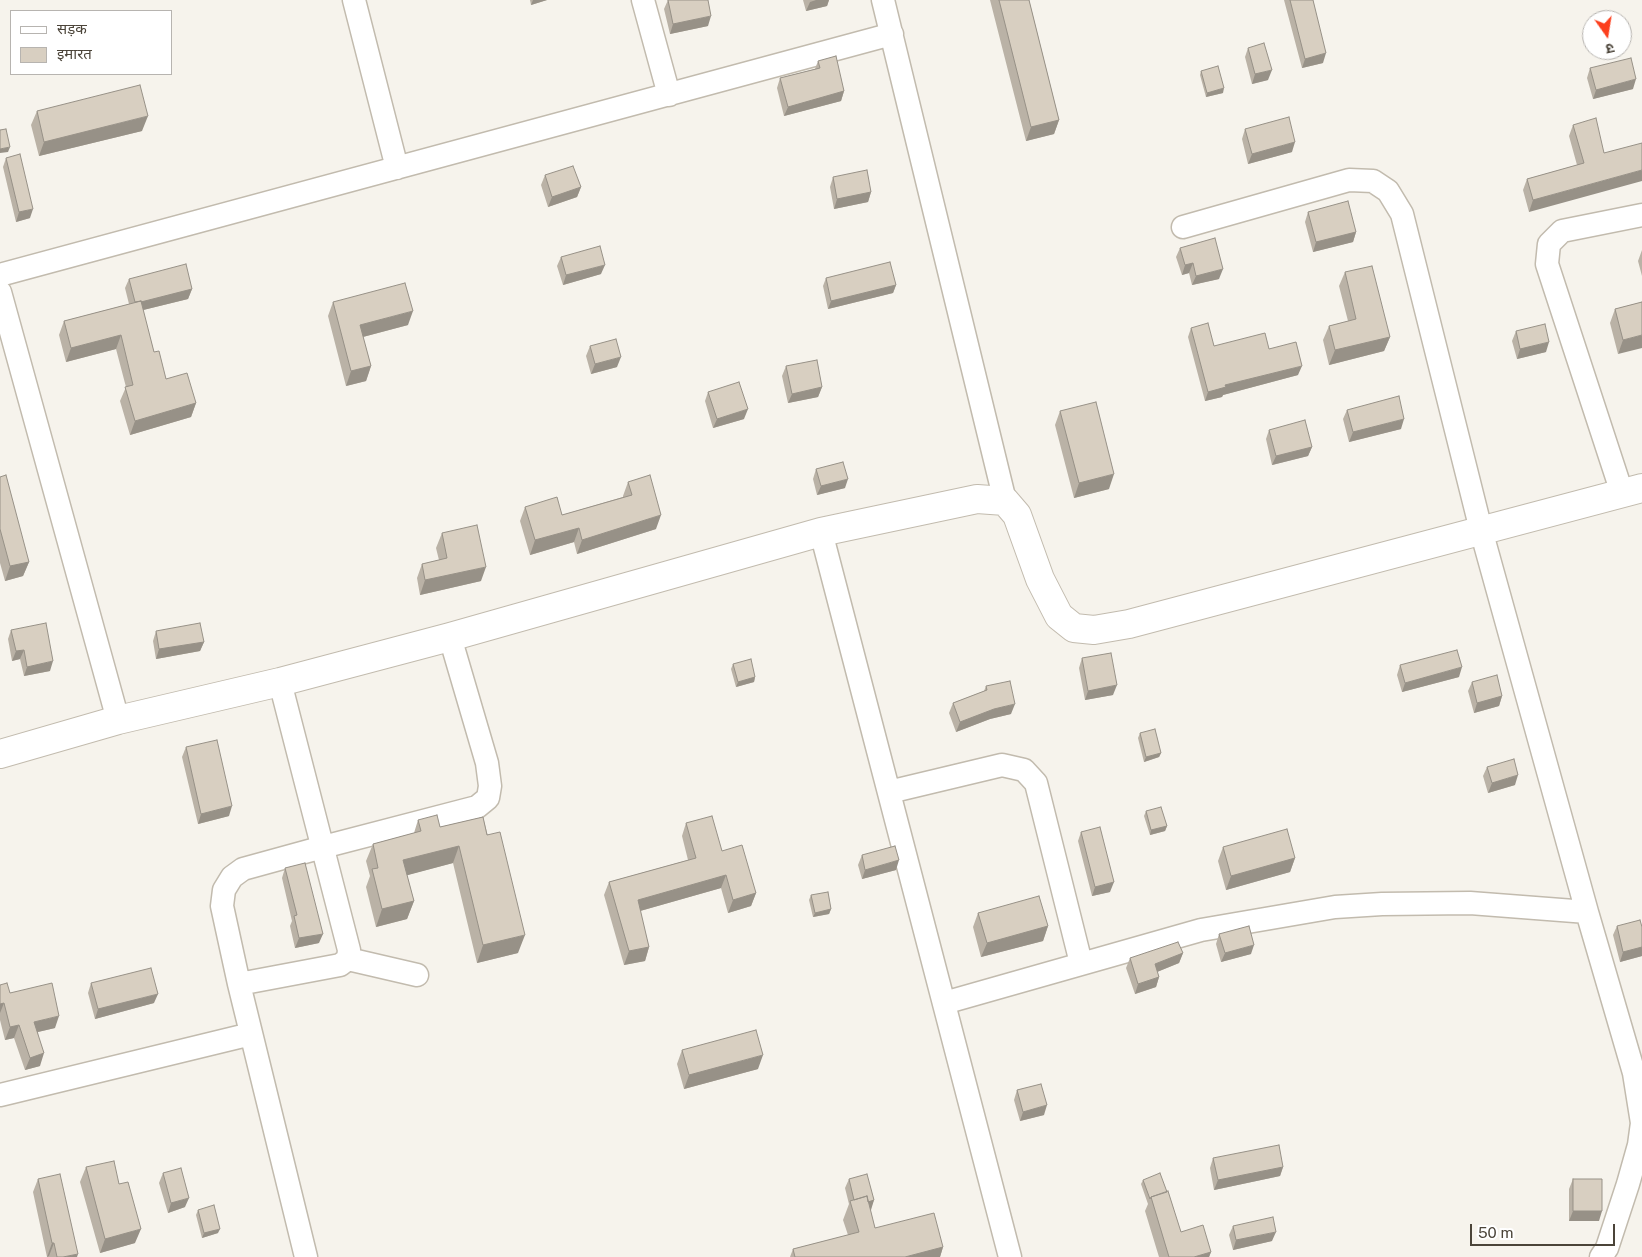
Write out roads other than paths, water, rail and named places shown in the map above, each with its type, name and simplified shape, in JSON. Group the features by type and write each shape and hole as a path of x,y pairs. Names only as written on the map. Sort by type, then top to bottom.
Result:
{"street":[{"path":"354,0 397,168"},
{"path":"643,0 668,95"},
{"path":"883,0 1005,501 1017,515 1040,579 1060,616 1074,628 1094,630 1129,624 1632,490 1547,264 1549,244 1562,231 1642,215"},
{"path":"0,275 892,34"},
{"path":"1183,227 1349,180 1373,181 1388,191 1402,214 1481,530 1634,1072 1642,1123 1639,1145 1607,1248 1601,1257"},
{"path":"0,292 118,720"},
{"path":"0,754 118,720 280,682 450,637 821,532 977,499 1005,501"},
{"path":"821,532 1010,1257"},
{"path":"306,1257 239,984 222,906 224,890 232,877 243,869 477,807 488,798 490,786 487,763 450,637"},
{"path":"239,984 340,965 348,959 349,950 280,682"},
{"path":"889,792 1002,765 1024,770 1036,783 1081,963"},
{"path":"944,1003 1201,930 1335,908 1382,904 1470,903 1588,912"},
{"path":"348,959 416,975"},
{"path":"0,1095 251,1034"}]}
